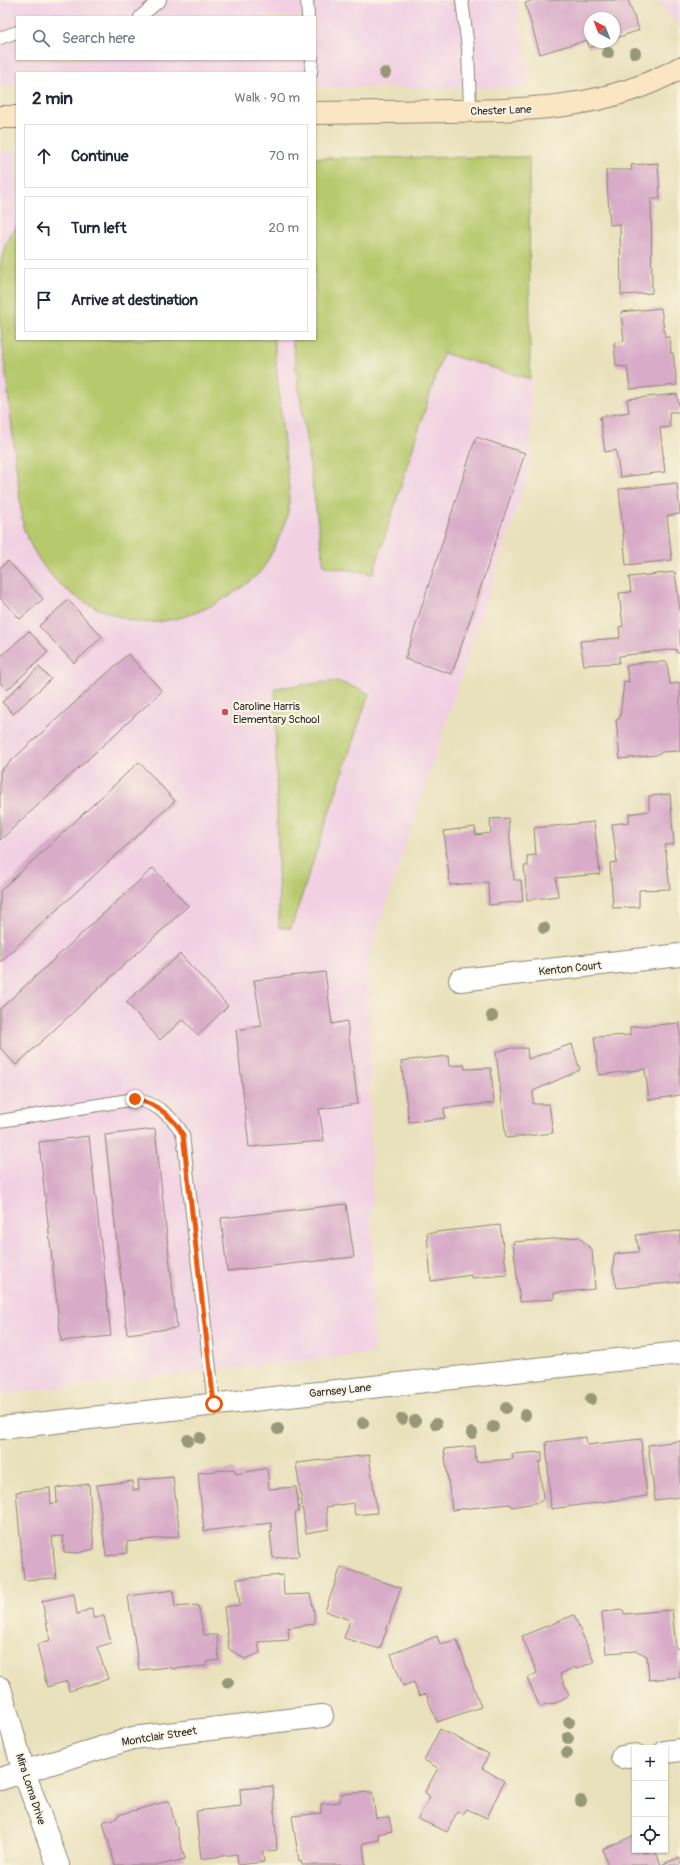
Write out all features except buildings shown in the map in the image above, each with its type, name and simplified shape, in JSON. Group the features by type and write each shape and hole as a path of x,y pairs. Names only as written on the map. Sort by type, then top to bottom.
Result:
{"street":[{"name":"Chester Lane","path":"316,113 515,110 561,107 617,94 666,76 680,68"},
{"path":"0,117 16,117"},
{"name":"Kenton Court","path":"460,980 680,955"},
{"name":"Garnsey Lane","path":"0,1428 680,1353"},
{"name":"Mira Loma Drive","path":"0,1688 24,1772 58,1865"},
{"name":"Montclair Street","path":"0,1780 133,1738 322,1716"},
{"path":"668,1752 680,1750"}],"lane":[{"path":"141,16 160,0"},
{"path":"307,0 308,16"},
{"path":"462,0 468,48 470,111"},
{"path":"0,38 16,32"},
{"path":"311,72 312,60"},
{"path":"0,1121 135,1099 147,1101 160,1109 179,1127 183,1135 214,1404"}],"shaded area":[{"path":"0,0 517,0 527,62 529,88 316,87 316,72 16,72 16,86 0,86"},
{"path":"657,0 680,0 680,27"},
{"name":"Caroline Harris Elementary School","path":"0,151 16,152 16,340 316,340 316,158 529,157 531,465 368,959 374,1353 0,1394"}],"green space":[{"path":"529,157 530,379 443,353 373,574 324,566 292,340 316,340 316,158"},
{"path":"16,227 16,340 274,340 288,482 289,497 287,517 272,553 259,573 219,602 187,616 170,620 138,622 128,620 96,608 69,591 57,581 37,557 23,527 0,321 0,265 5,246"},
{"path":"337,681 369,693 291,928 279,928 275,688"}],"place":[{"name":"Caroline Harris Elementary School","path":"225,712"}],"route":[{"path":"135,1099 147,1101 160,1109 179,1127 183,1135 214,1404"}]}
